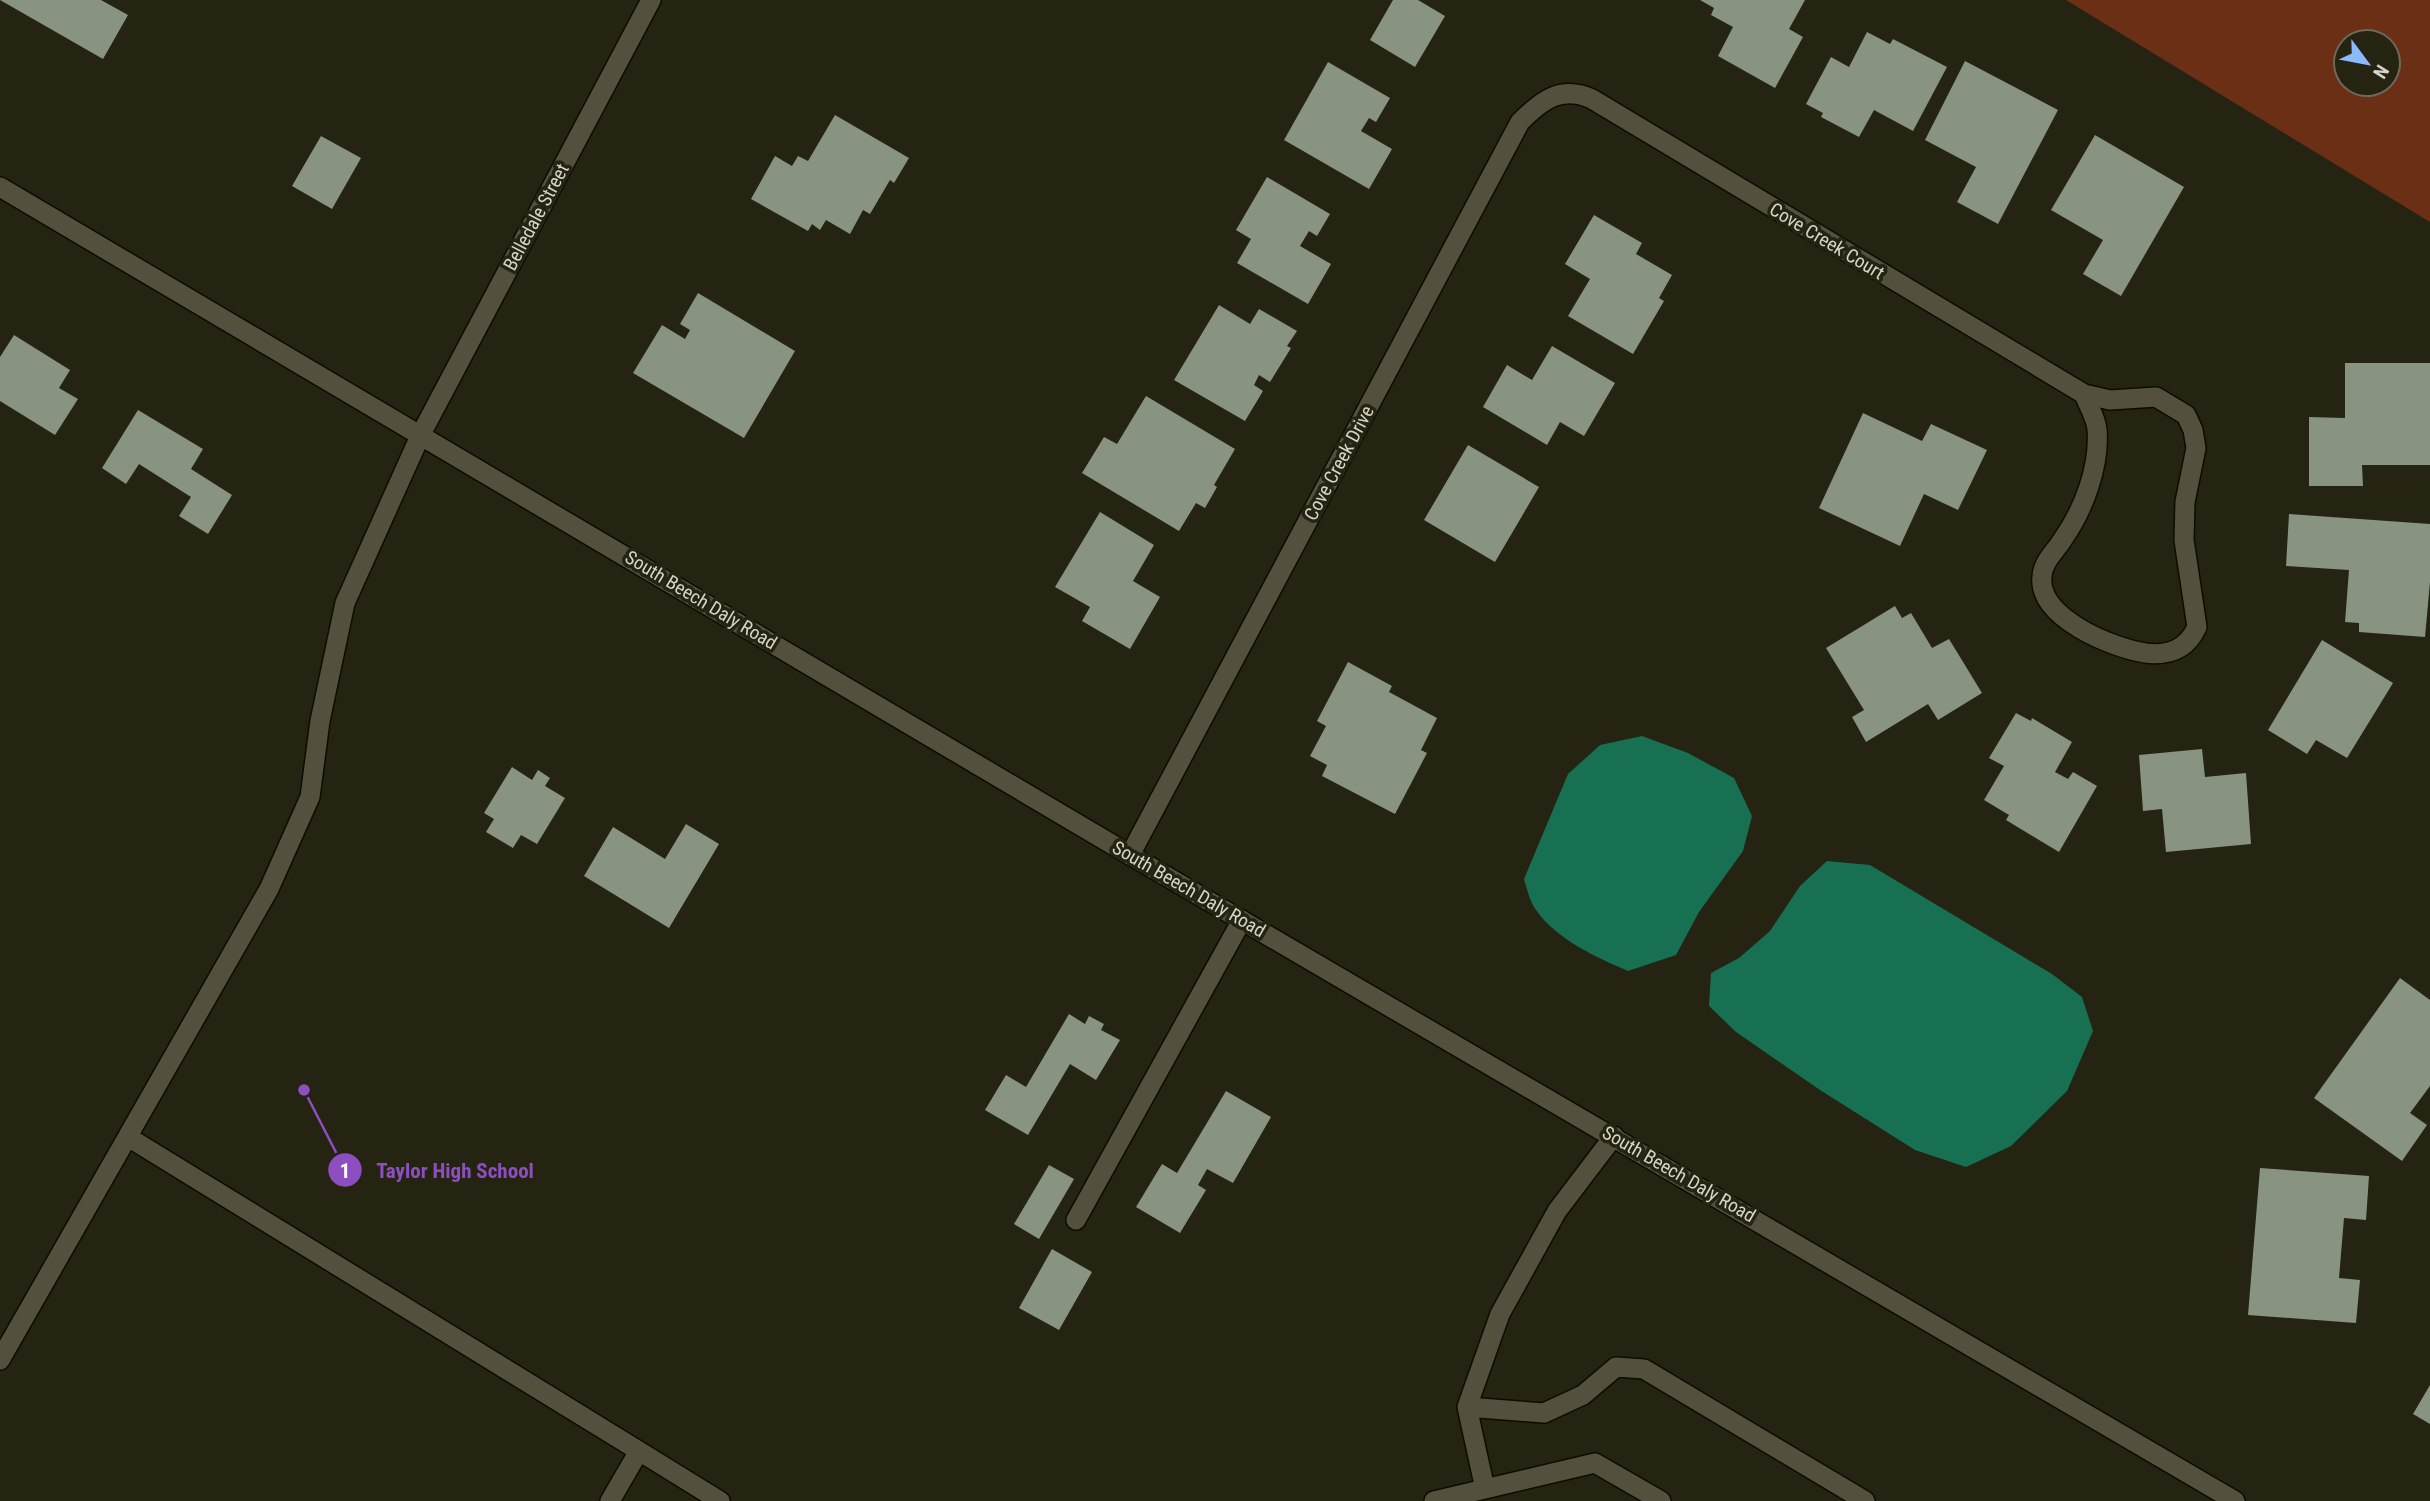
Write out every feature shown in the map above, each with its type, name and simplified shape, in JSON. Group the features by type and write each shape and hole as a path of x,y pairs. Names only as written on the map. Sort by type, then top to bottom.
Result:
{"street":[{"name":"Belledale Street","path":"0,1360 269,889 310,797 320,721 345,603 421,434 651,0"},
{"name":"Cove Creek Court","path":"1568,93 1592,99 2084,394 2110,400 2157,397 2186,415 2193,430 2196,448 2185,502 2184,540 2197,627 2192,637 2179,650 2165,654 2113,646 2082,630 2055,607 2046,592 2041,577 2045,563 2065,537 2084,498 2095,463 2097,427 2084,394"},
{"name":"Cove Creek Drive","path":"1130,855 1520,122 1543,99 1568,93"},
{"name":"South Beech Daly Road","path":"0,187 1130,855 2235,1501"},
{"path":"1076,1220 1242,920"},
{"path":"1485,1489 1466,1407 1500,1314 1557,1211 1614,1136"},
{"path":"128,1137 720,1501"},
{"path":"1466,1407 1544,1413 1583,1395 1616,1367 1644,1369 1865,1501"},
{"path":"610,1501 639,1451"},
{"path":"1434,1501 1595,1463 1661,1501"}],"shaded area":[{"path":"2066,0 2430,0 2430,222"},
{"path":"1642,736 1688,753 1734,778 1752,816 1743,851 1699,912 1676,955 1628,971 1590,953 1555,930 1534,907 1524,879 1568,774 1600,745"},
{"path":"1827,861 1870,865 2052,974 2082,997 2093,1031 2067,1091 2011,1146 1966,1167 1915,1150 1820,1090 1736,1032 1709,1006 1711,973 1739,958 1770,931 1800,886"}],"building":[{"path":"0,0 101,0 128,15 103,59"},
{"path":"1393,0 1418,0 1445,16 1415,67 1370,40"},
{"path":"1700,0 1805,0 1789,29 1803,37 1775,88 1718,56 1733,27 1711,15 1714,8"},
{"path":"1867,32 1890,44 1893,39 1947,67 1913,131 1874,110 1859,137 1821,117 1823,113 1806,104 1831,57 1849,67"},
{"path":"1965,61 2058,110 1998,224 1957,202 1976,167 1925,140"},
{"path":"1328,62 1390,98 1376,122 1369,118 1361,131 1392,149 1369,189 1284,140"},
{"path":"835,115 909,158 894,183 890,180 870,214 863,210 850,234 826,220 820,230 812,224 808,231 751,199 775,156 792,166 798,156 808,161"},
{"path":"2095,135 2184,187 2121,296 2083,274 2103,240 2051,210"},
{"path":"321,136 361,158 332,209 292,186"},
{"path":"1267,177 1330,214 1317,236 1309,231 1300,246 1331,264 1308,304 1237,263 1251,239 1236,230"},
{"path":"1594,215 1642,243 1636,254 1672,275 1659,298 1664,301 1633,354 1568,316 1590,279 1565,264"},
{"path":"698,293 795,351 744,438 633,373 662,325 685,339 690,330 680,324"},
{"path":"1219,305 1250,324 1259,309 1297,331 1287,346 1291,348 1270,382 1259,375 1254,385 1263,391 1245,421 1174,380"},
{"path":"14,335 70,370 59,388 78,399 55,435 0,401 0,357"},
{"path":"1552,346 1615,383 1584,436 1560,422 1547,445 1483,407 1507,365 1532,380"},
{"path":"2345,363 2430,363 2430,465 2362,465 2363,486 2309,486 2309,417 2345,418"},
{"path":"1146,396 1235,449 1214,485 1217,487 1205,508 1196,503 1179,531 1082,473 1104,437 1117,444"},
{"path":"138,410 203,449 191,469 232,495 208,534 179,516 191,497 139,464 126,484 102,468"},
{"path":"1863,413 1922,441 1931,424 1987,450 1958,510 1924,494 1900,546 1819,508"},
{"path":"1468,445 1539,487 1495,562 1424,520"},
{"path":"1100,512 1154,545 1133,581 1160,597 1130,649 1082,621 1090,607 1055,587"},
{"path":"2289,514 2430,524 2430,582 2425,637 2359,632 2359,623 2345,622 2349,570 2286,566"},
{"path":"1895,606 1902,618 1911,613 1932,648 1949,639 1982,693 1938,720 1928,704 1866,742 1852,717 1864,710 1826,648"},
{"path":"2322,640 2393,683 2347,758 2316,740 2307,754 2268,730"},
{"path":"1348,662 1392,686 1389,692 1437,718 1421,750 1427,753 1395,814 1322,776 1327,765 1310,756 1326,726 1317,721"},
{"path":"2016,713 2031,721 2032,718 2072,742 2055,772 2068,779 2073,772 2097,786 2059,852 2006,820 2009,815 1984,800 2004,766 1989,758"},
{"path":"2202,749 2205,777 2246,773 2251,844 2166,852 2162,809 2143,811 2139,755"},
{"path":"512,767 532,780 538,770 550,778 545,786 565,798 537,844 521,835 513,848 486,832 494,819 484,813"},
{"path":"686,824 719,844 669,928 584,876 613,827 665,859"},
{"path":"2400,978 2430,1000 2430,1086 2410,1113 2427,1125 2402,1161 2314,1098"},
{"path":"1069,1014 1085,1024 1089,1016 1104,1024 1101,1030 1120,1040 1096,1080 1070,1064 1028,1135 985,1110 1006,1075 1026,1087"},
{"path":"1226,1091 1271,1117 1233,1183 1207,1169 1198,1185 1206,1190 1180,1233 1136,1207 1162,1164 1177,1173"},
{"path":"1049,1165 1074,1179 1039,1239 1014,1224"},
{"path":"2260,1168 2369,1176 2366,1220 2344,1218 2339,1278 2360,1280 2356,1323 2248,1315"},
{"path":"1052,1249 1092,1272 1059,1330 1019,1308"},
{"path":"2430,1385 2430,1424 2413,1414"}],"place":[{"name":"Taylor High School","path":"304,1090"}]}
